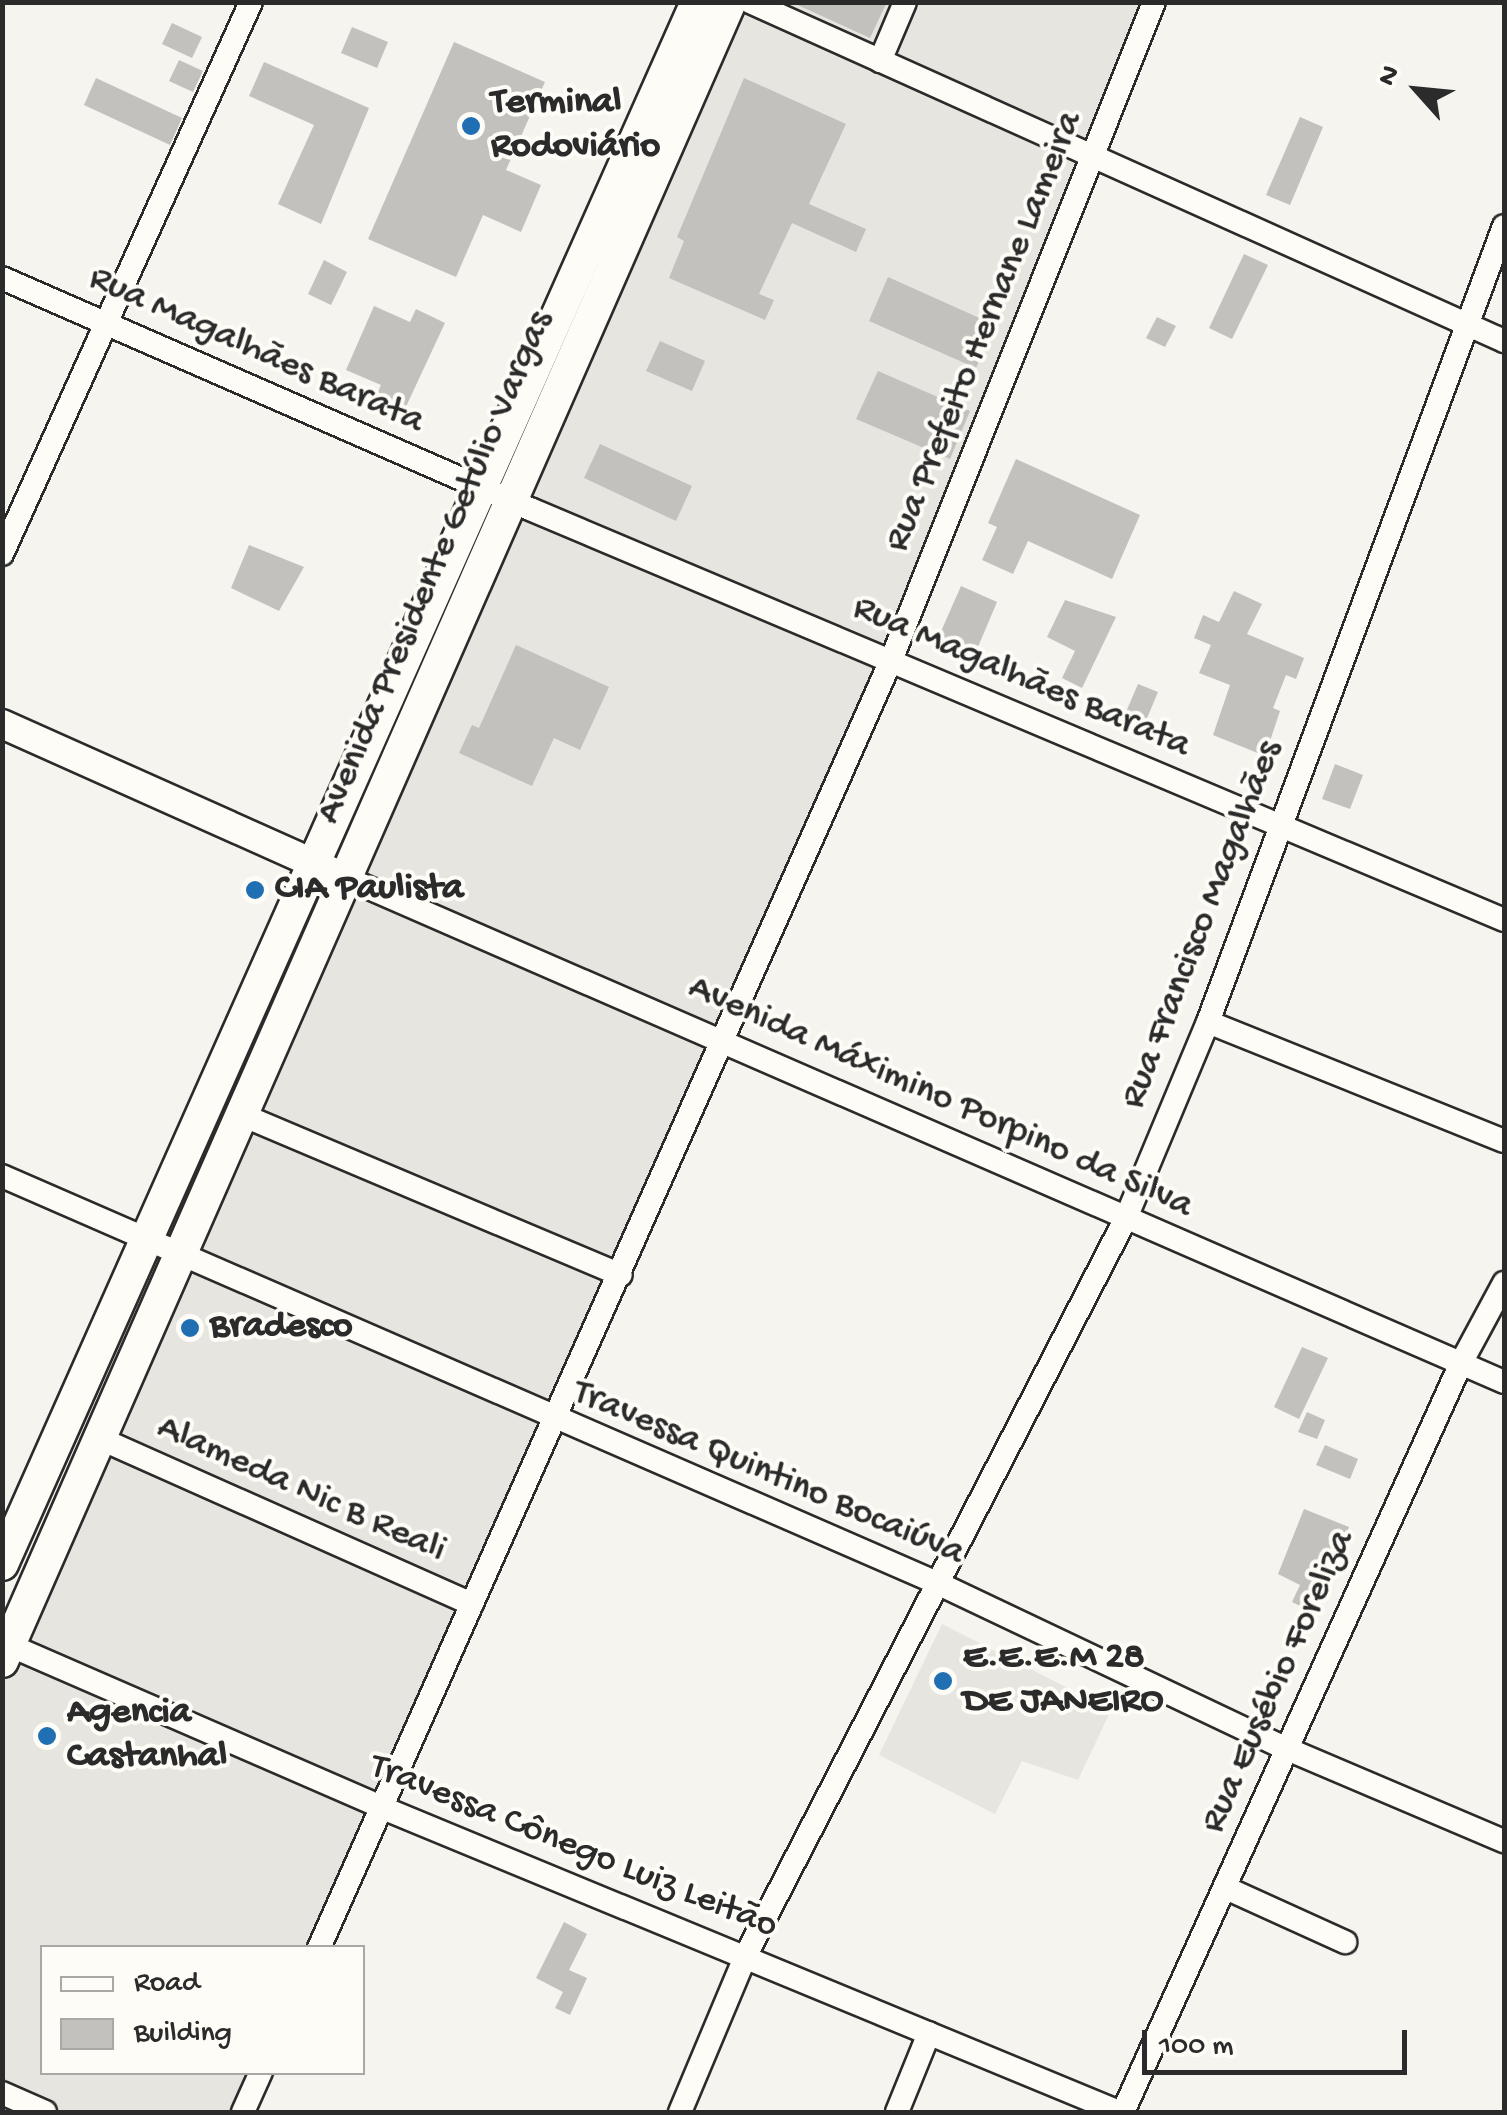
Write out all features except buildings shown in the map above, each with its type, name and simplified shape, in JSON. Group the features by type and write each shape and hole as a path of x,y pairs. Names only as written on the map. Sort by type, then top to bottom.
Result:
{"highway":[{"name":"Avenida Presidente Getúlio Vargas","path":"5,1649 346,878 496,494 697,2"},
{"name":"Avenida Presidente Getúlio Vargas","path":"2,1564 314,864 496,494 730,2"}],"main road":[{"path":"2,724 346,878"}],"street":[{"path":"2,554 250,2"},
{"path":"750,2 1504,341"},
{"path":"880,61 905,2"},
{"name":"Rua Prefeito Hernane Lameira","path":"319,1945 622,1275 892,658 1154,2"},
{"name":"Rua Francisco Magalhães","path":"680,2112 745,1957 1126,1218 1208,1022 1504,226"},
{"name":"Rua Magalhães Barata","path":"2,278 496,494 892,658 1277,828 1504,920"},
{"name":"Avenida Máximino Porpino da Silva","path":"346,878 1504,1382"},
{"path":"1208,1022 1504,1141"},
{"path":"242,1115 622,1275"},
{"name":"Travessa Quintino Bocaiúva","path":"2,1176 556,1421 935,1582 1287,1749 1504,1841"},
{"name":"Rua Eusébio Foreliza","path":"1121,2112 1461,1364 1504,1283"},
{"name":"Alameda Nic B Reali","path":"101,1439 472,1604"},
{"name":"Travessa Cônego Luiz Leitão","path":"5,1649 1121,2112"},
{"path":"1226,1888 1345,1942"},
{"path":"897,2112 929,2034"},
{"path":"243,2112 260,2075"},
{"path":"2,2094 44,2112"}],"shaded area":[{"path":"743,3 1154,3 887,669 318,1945 40,1945 40,2075 258,2075 241,2112 3,2112 3,1657"},
{"path":"942,1624 1111,1710 1078,1780 1022,1761 995,1814 879,1755"}],"place":[{"name":"Terminal Rodoviário","path":"471,126"},
{"name":"CIA Paulista","path":"255,890"},
{"name":"Bradesco","path":"190,1328"},
{"name":"E.E.E.M 28 DE JANEIRO","path":"943,1681"},
{"name":"Agencia Castanhal","path":"47,1736"}]}
